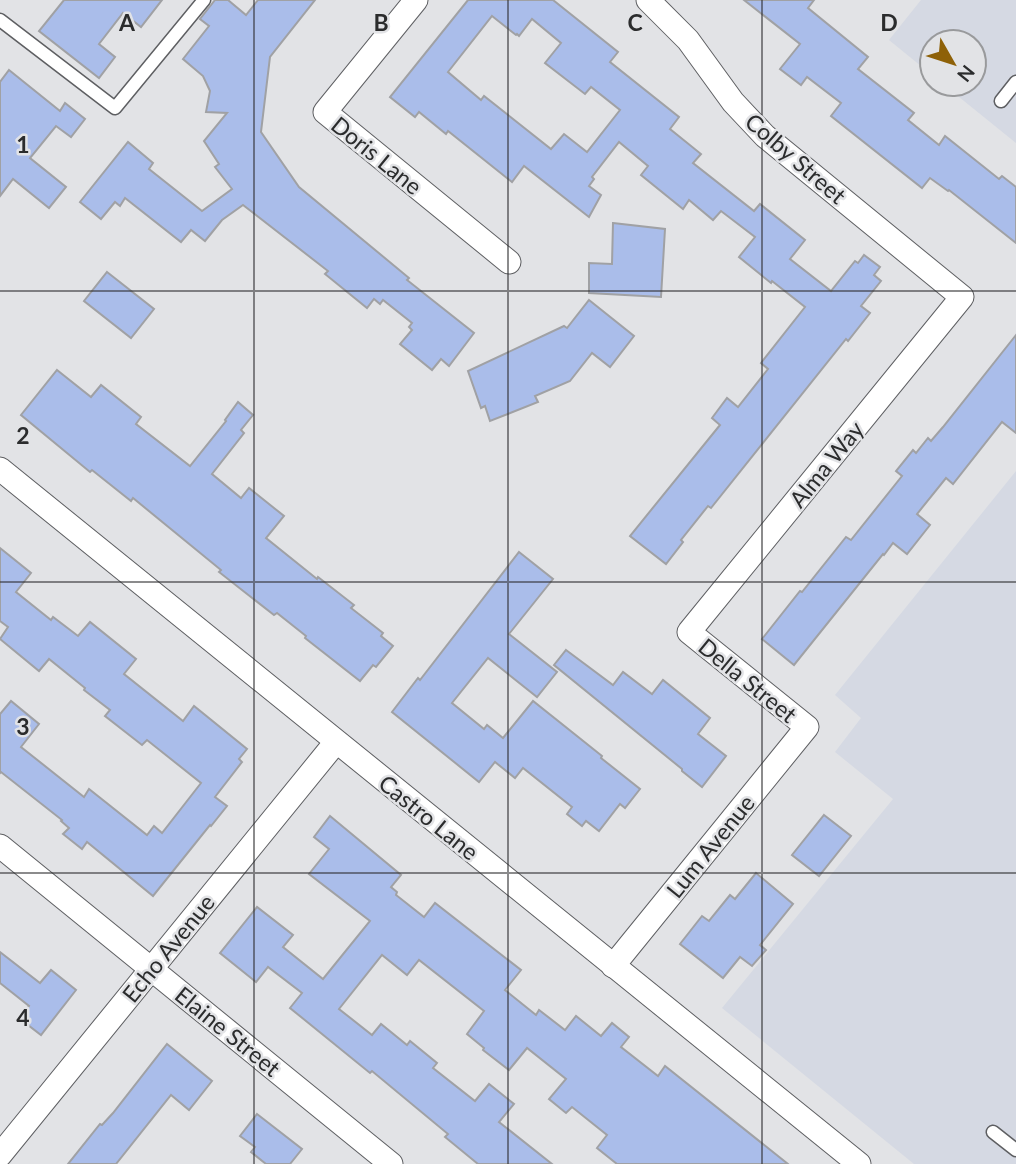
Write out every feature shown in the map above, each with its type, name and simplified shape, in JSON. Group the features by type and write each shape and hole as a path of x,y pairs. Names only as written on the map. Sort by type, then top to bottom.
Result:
{"street":[{"name":"Doris Lane","path":"416,0 325,112 509,262"},
{"name":"Colby Street","path":"648,0 688,40 733,102 765,136 962,297"},
{"name":"Alma Way","path":"689,632 962,297"},
{"name":"Castro Lane","path":"0,469 859,1164"},
{"name":"Della Street","path":"689,632 807,727"},
{"name":"Lum Avenue","path":"613,966 807,727"},
{"name":"Echo Avenue","path":"0,1155 336,742"},
{"name":"Elaine Street","path":"0,846 379,1160"}],"lane":[{"path":"0,20 115,107 204,0"},
{"path":"1001,101 1016,82"},
{"path":"993,1132 1016,1150"}],"shaded area":[{"path":"921,0 1016,0 1016,143 960,98 988,98 988,28 918,28 918,64 889,40"},
{"path":"1016,471 1016,1164 914,1164 722,1008 893,799 835,752 861,718 835,695"}],"building":[{"path":"64,0 162,0 141,27 123,13 99,44 115,57 99,78 39,31"},
{"path":"215,0 228,0 246,15 258,0 315,0 270,57 261,132 299,187 409,278 407,280 474,333 449,366 441,359 432,370 400,344 412,330 409,327 412,323 383,300 380,304 374,299 367,308 325,274 328,271 243,205 222,220 205,241 191,230 181,242 125,198 120,206 115,202 101,219 80,202 128,142 153,163 149,169 202,211 232,189 215,167 219,164 204,141 227,113 206,112 210,91 203,76 183,59 209,26 200,19"},
{"path":"468,0 553,0 618,52 610,62 679,117 670,129 701,154 693,163 754,211 760,204 805,240 790,259 831,291 855,261 858,263 864,255 880,267 874,275 881,281 861,306 870,313 848,341 846,339 711,508 708,506 666,564 630,536 720,425 712,418 727,398 738,407 768,369 761,363 805,307 739,257 755,237 721,211 713,220 689,200 683,209 641,175 648,166 619,142 592,177 594,179 589,186 601,195 589,217 524,166 512,182 448,131 446,134 419,112 415,117 390,97","holes":["492,16 519,36 532,19 561,43 545,63 585,94 591,87 620,110 587,152 564,134 551,149 484,96 481,100 448,72"]},
{"path":"744,0 814,0 808,8 868,57 858,69 914,113 908,120 939,145 945,136 999,179 1002,176 1016,187 1016,243 930,178 922,188 831,116 841,103 807,77 801,85 780,69 800,44"},
{"path":"9,70 60,111 65,103 85,119 71,137 56,126 30,158 66,187 49,208 13,179 0,196 0,82"},
{"path":"613,223 665,229 661,297 589,293 589,263 612,264"},
{"path":"107,272 154,309 131,338 84,301"},
{"path":"589,300 634,336 610,367 592,353 570,381 535,396 538,402 490,421 485,406 481,408 468,371 564,326 567,328"},
{"path":"1016,335 1016,433 1002,422 953,484 946,478 917,514 930,525 907,554 893,543 794,665 762,639 846,537 851,540 902,476 896,471 913,450 916,453 928,438 931,441"},
{"path":"57,370 91,397 101,385 141,417 136,424 190,466 238,402 253,415 241,430 244,433 212,474 241,498 249,488 284,516 266,538 354,605 351,608 383,633 381,636 393,646 376,667 373,665 360,681 277,613 274,615 219,572 221,570 133,498 131,501 92,470 90,472 21,415"},
{"path":"0,548 31,573 16,592 51,620 53,617 78,636 90,622 136,659 124,674 183,721 194,706 247,749 239,759 242,762 215,797 227,806 153,896 87,842 82,849 63,834 69,828 62,820 0,773 0,714 11,701 39,724 21,747 84,797 89,789 147,835 154,826 162,833 201,783 147,740 142,745 105,716 110,710 49,659 39,671 0,639 8,627 0,621"},
{"path":"519,552 553,579 509,634 557,672 537,697 488,658 452,703 484,729 487,725 503,738 533,701 640,789 625,808 620,804 599,831 586,821 582,826 567,814 572,807 523,768 515,778 495,762 479,782 392,712"},
{"path":"566,650 613,685 623,672 652,694 663,680 710,718 698,734 726,756 702,787 554,665"},
{"path":"824,815 851,836 819,876 792,855"},
{"path":"330,816 401,875 391,887 397,892 396,895 424,917 435,903 521,970 505,990 536,1015 539,1010 565,1030 576,1016 601,1036 612,1023 629,1037 621,1047 658,1076 665,1066 788,1164 617,1164 597,1148 607,1135 572,1107 566,1113 549,1099 566,1079 527,1048 509,1070 467,1034 484,1011 419,960 407,975 382,955 339,1009 372,1035 381,1024 407,1045 410,1041 437,1063 433,1068 475,1101 489,1084 514,1104 499,1122 552,1164 478,1164 445,1137 448,1134 290,1008 302,993 268,967 256,982 220,953 257,907 293,935 283,947 323,979 370,921 309,874 329,849 314,837"},
{"path":"756,873 793,904 760,945 766,950 752,966 740,957 723,978 680,944 702,916 709,921 730,895 735,899"},
{"path":"0,952 40,983 51,970 76,990 41,1035 19,1018 29,1006 0,983"},
{"path":"167,1044 212,1081 189,1110 171,1095 116,1164 68,1164 100,1124 113,1113"},
{"path":"257,1114 302,1149 290,1164 266,1164 251,1152 255,1147 240,1136"}]}
